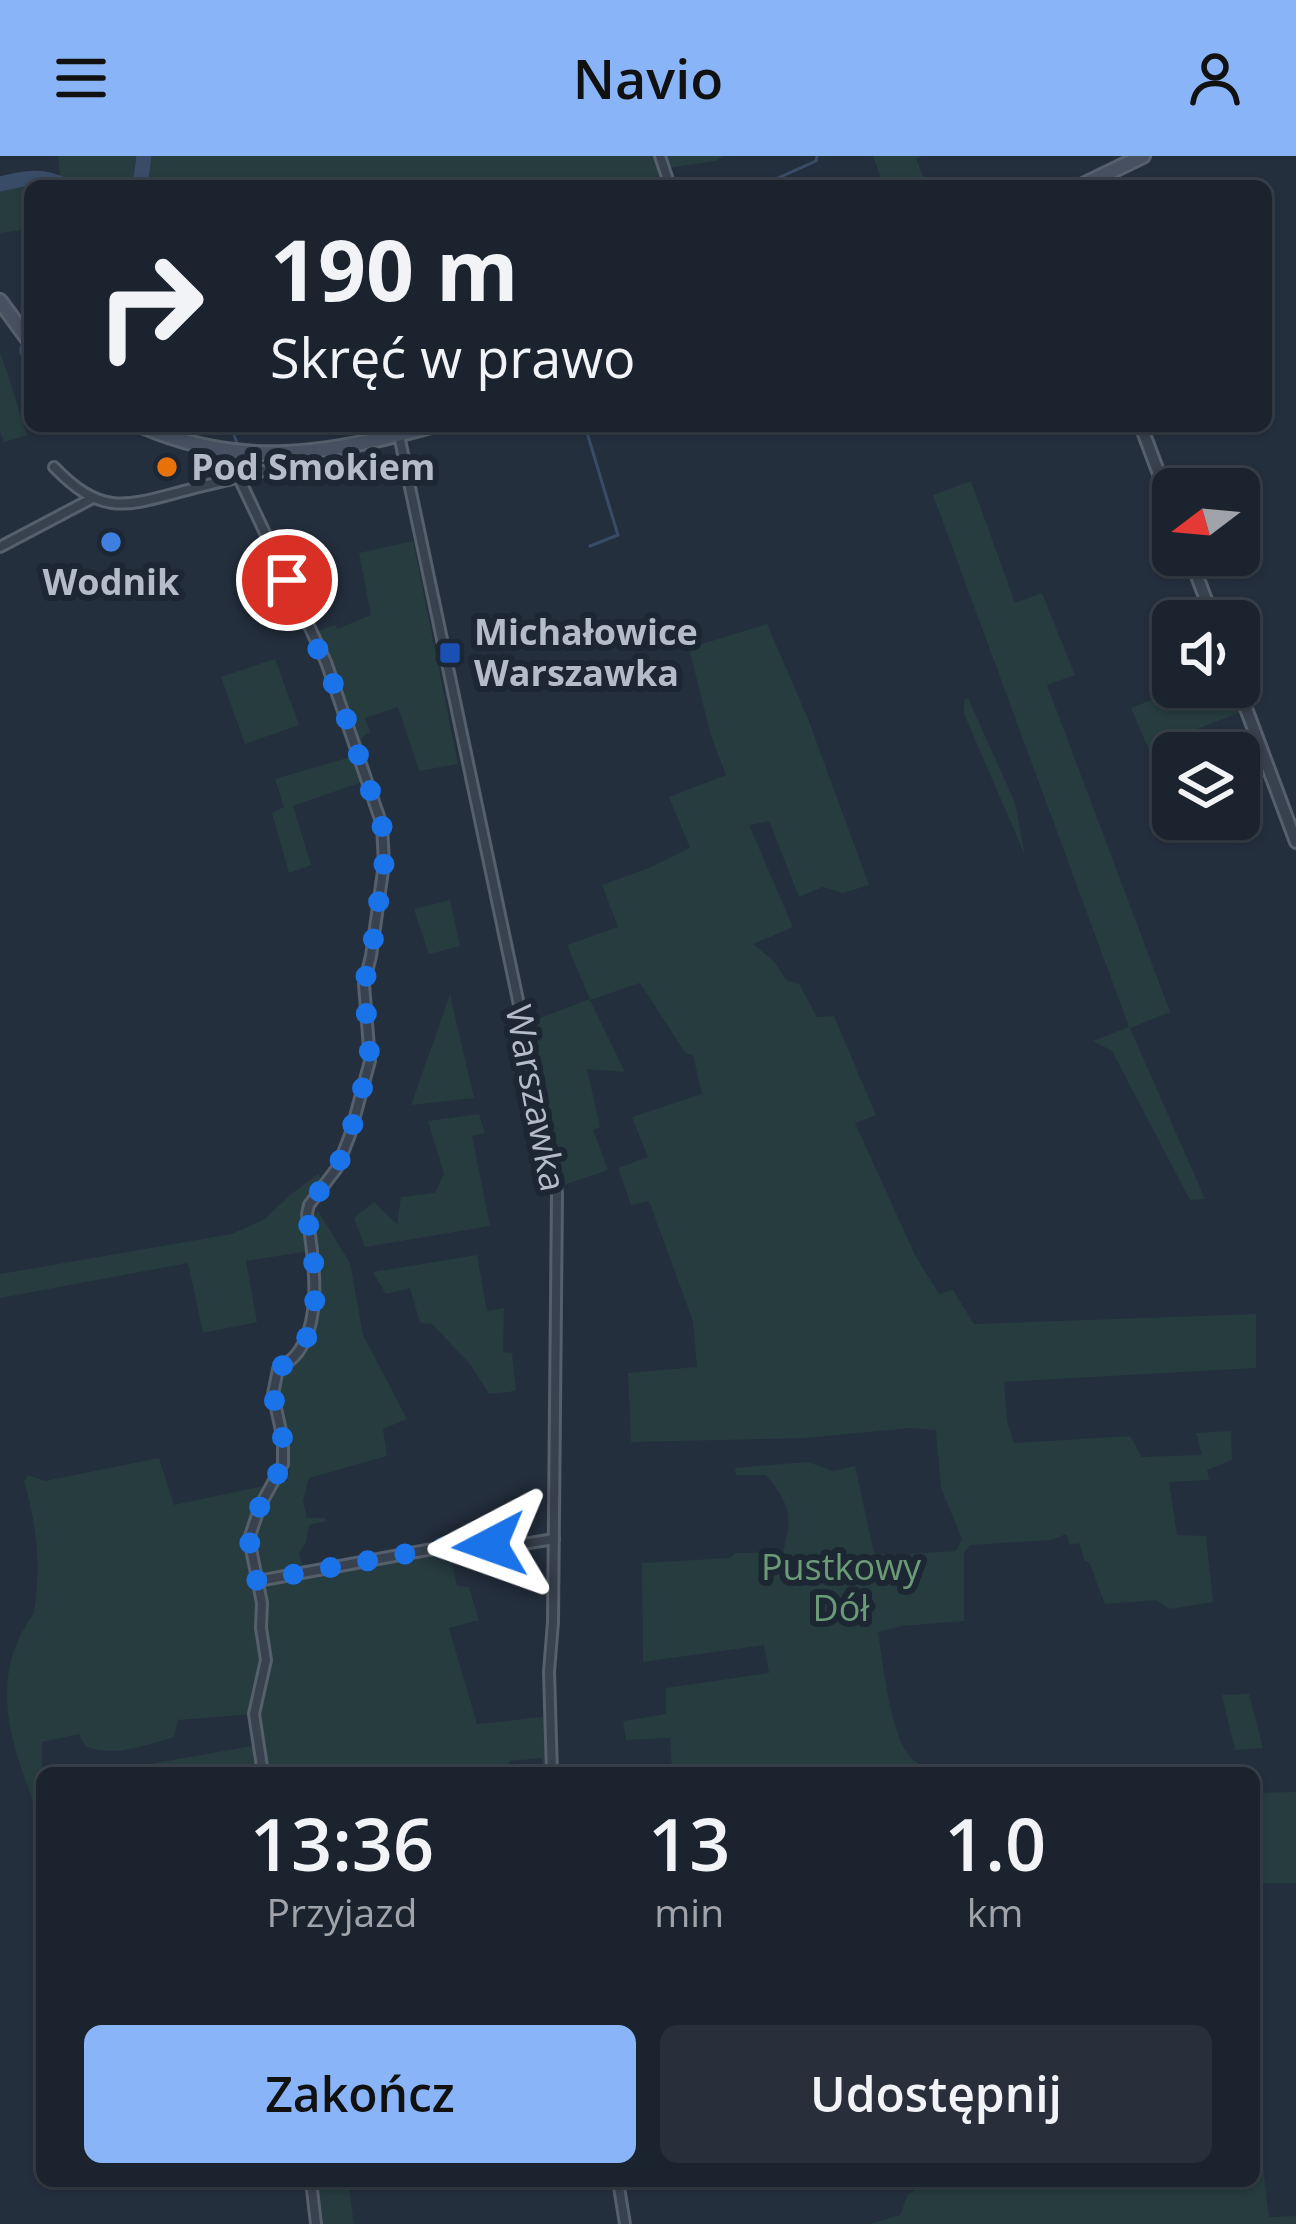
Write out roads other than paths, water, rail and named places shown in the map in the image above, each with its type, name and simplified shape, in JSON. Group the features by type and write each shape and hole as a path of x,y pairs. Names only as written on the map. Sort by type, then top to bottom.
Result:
{"main road":[{"path":"1094,180 1143,156"},
{"path":"0,301 24,335"},
{"path":"157,432 219,450 286,455 338,449 410,432"}],"street":[{"path":"1144,432 1157,468"},
{"name":"Warszawka","path":"399,435 557,1192 549,1672 552,1767"},
{"path":"219,450 220,482"},
{"path":"54,467 93,499 140,503 274,469 286,455"},
{"path":"239,478 338,694 382,825 384,864 364,984 370,1060 337,1168 309,1205 314,1270 310,1328 295,1356 278,1369 273,1394 283,1464 260,1506 249,1539 266,1660 254,1714 262,1767"},
{"path":"0,547 93,499"},
{"path":"1246,708 1296,842"},
{"path":"257,1581 476,1543 499,1548 554,1539"},
{"path":"312,2187 316,2224"},
{"path":"619,2187 625,2224"}],"waterway":[{"path":"141,180 144,156"},
{"path":"773,180 816,161 817,156"},
{"path":"0,184 49,180"},
{"path":"21,347 24,357"},
{"path":"233,432 237,443"},
{"path":"587,432 618,535 590,546"}],"place":[{"name":"Pod Smokiem","path":"167,467"},
{"name":"Wodnik","path":"111,542"},
{"name":"Michałowice Warszawka","path":"450,653"}],"park label":[{"name":"Pustkowy Dół","path":"841,1588"}]}
